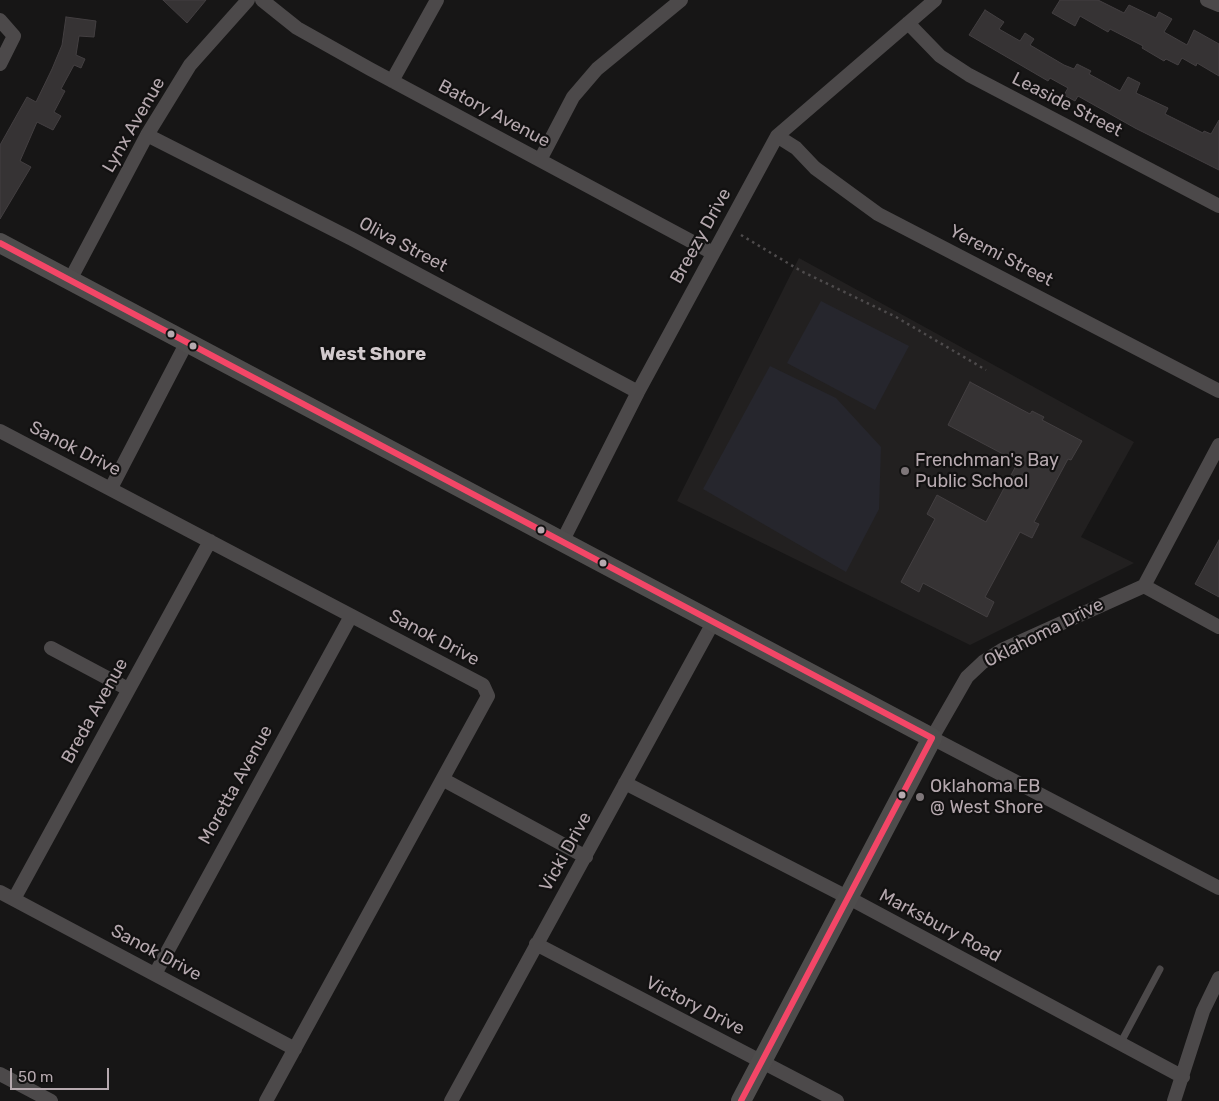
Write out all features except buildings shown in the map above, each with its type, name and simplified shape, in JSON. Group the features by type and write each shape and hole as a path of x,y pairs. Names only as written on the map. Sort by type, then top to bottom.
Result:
{"street":[{"name":"Lynx Avenue","path":"70,280 147,135 190,65 248,0"},
{"name":"Batory Avenue","path":"262,0 297,28 713,253"},
{"path":"392,81 437,0"},
{"path":"540,160 573,97 597,69 681,0"},
{"name":"Breezy Drive","path":"563,540 638,392 777,136 935,0"},
{"path":"1208,0 1219,5"},
{"path":"0,20 14,36 0,64"},
{"name":"Leaside Street","path":"908,23 940,56 969,76 1219,206"},
{"name":"Oliva Street","path":"147,135 352,239 638,392"},
{"name":"Yeremi Street","path":"777,136 796,148 815,168 878,214 1219,390"},
{"path":"0,243 563,540 932,738 1219,888"},
{"path":"110,488 187,342"},
{"name":"Sanok Drive","path":"0,431 482,685 488,696 444,780 266,1101"},
{"path":"1219,445 1144,586 1219,627"},
{"name":"Breda Avenue","path":"14,899 210,541"},
{"name":"Oklahoma Drive","path":"741,1101 966,677 983,662 1002,650 1144,586"},
{"name":"Moretta Avenue","path":"156,974 351,616"},
{"name":"Vicki Drive","path":"451,1101 714,621"},
{"path":"51,648 128,689"},
{"path":"444,780 586,857"},
{"name":"Marksbury Road","path":"625,783 849,898 1183,1077"},
{"name":"Sanok Drive","path":"0,892 295,1049"},
{"name":"Victory Drive","path":"536,944 837,1101"},
{"path":"1174,1101 1203,1011 1219,978"},
{"path":"0,1074 51,1101"}],"lane":[{"path":"1120,1044 1160,969"}],"path":[{"path":"742,235 801,271 896,316 986,370"}],"shaded area":[{"name":"Frenchman's Bay Public School","path":"799,258 1134,442 1081,537 1134,563 970,645 677,501"},
{"path":"821,301 909,346 875,410 787,363"},
{"path":"770,366 836,398 881,447 879,509 846,572 703,489"}],"transit line":[{"path":"0,243 932,738 741,1101"}],"place":[{"name":"Frenchman's Bay Public School","path":"905,471"},
{"name":"Oklahoma EB @ West Shore","path":"920,797"}],"district":[{"name":"West Shore","path":"373,355"}]}
